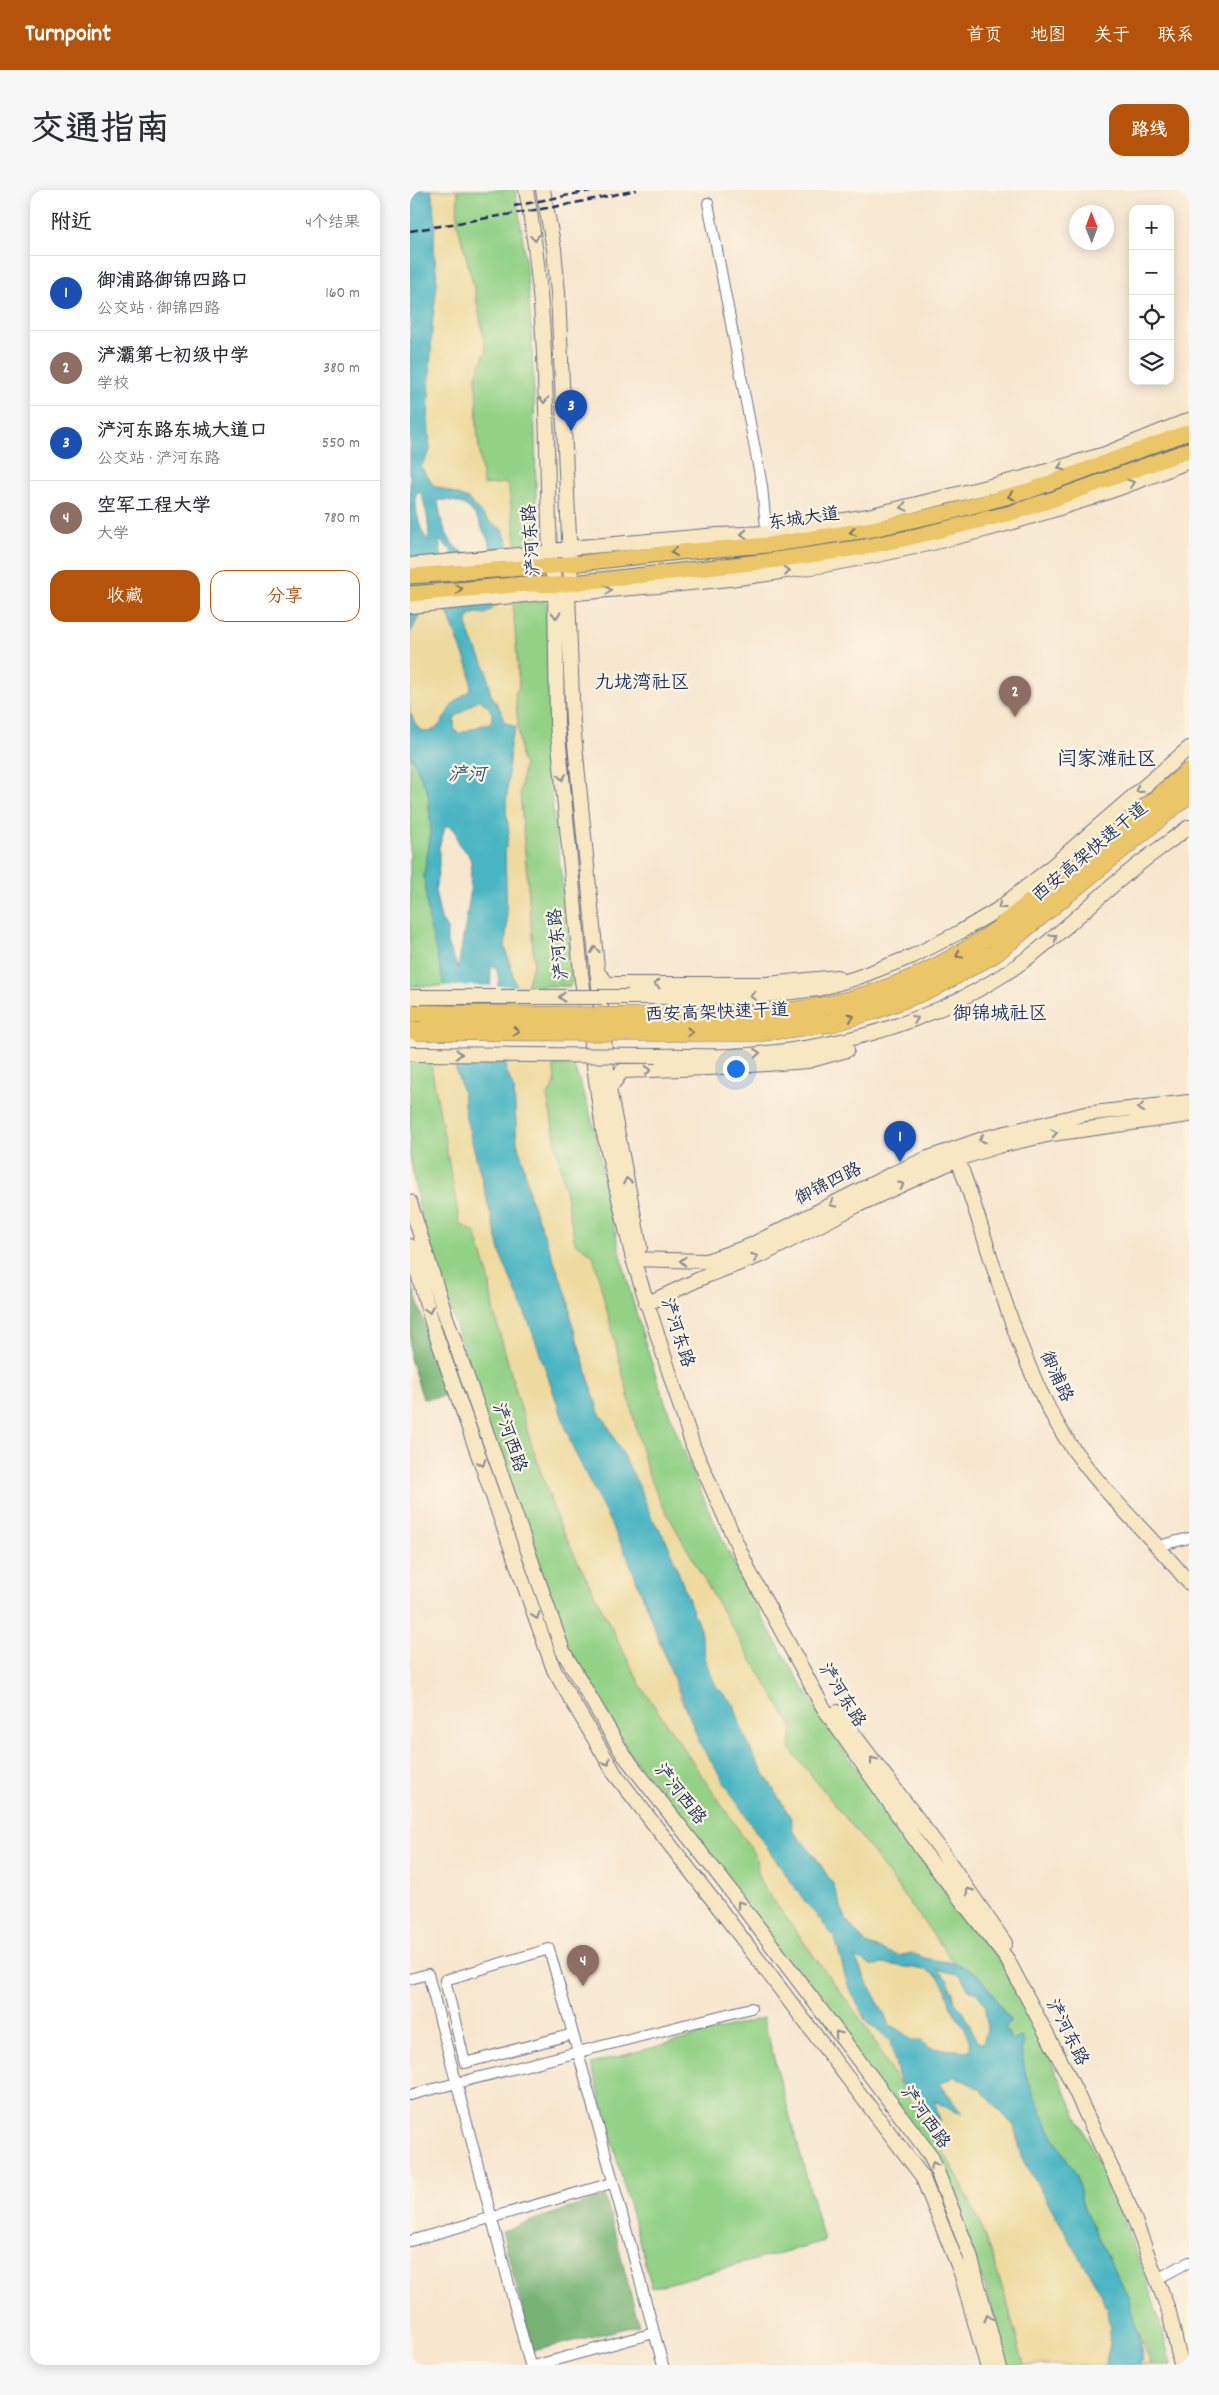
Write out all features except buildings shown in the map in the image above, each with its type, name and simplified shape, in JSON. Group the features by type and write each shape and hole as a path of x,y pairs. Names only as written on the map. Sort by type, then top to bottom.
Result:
{"highway":[{"name":"西安高架快速干道","path":"642,1024 789,1013 853,1000 914,978 967,951 1000,928 1189,772"},
{"name":"西安高架快速干道","path":"413,1022 642,1024 762,1032 831,1023 872,1011 933,988 994,954 1189,794"},
{"path":"1166,813 1189,802"}],"main road":[{"name":"浐河东路","path":"526,190 535,237 540,297 552,559 562,588 573,724 609,1089 638,1259"},
{"name":"浐河东路","path":"543,190 554,249 558,293 571,564 562,588 557,724 581,973 603,1130 650,1303 693,1446 750,1573 823,1707 923,1851 1007,1959 1066,2072 1131,2210 1160,2278 1178,2312 1189,2361"},
{"path":"552,559 569,548 718,535 767,539 1027,477 1105,454 1189,420"},
{"name":"东城大道","path":"410,576 524,561 552,559 571,564 680,552 767,539 873,529 1028,491 1189,432"},
{"name":"东城大道","path":"410,594 562,588 864,547 1011,513 1189,450"},
{"path":"562,588 766,574 841,562 986,528 1066,506 1189,461"},
{"path":"410,565 524,561"},
{"path":"410,606 525,589"},
{"path":"410,997 748,996 818,989 856,978 912,956 960,932 997,910 1189,748"},
{"path":"1075,845 1168,790"},
{"path":"410,1054 729,1056 793,1050 838,1043 951,1005 1004,974 1042,947 1130,871 1189,827"},
{"path":"597,972 608,984 767,984 835,978 912,956"},
{"path":"609,1089 622,1071 709,1068 808,1061 870,1043 893,1026"},
{"name":"御锦四路","path":"650,1303 706,1276 764,1254 985,1138 1052,1120 1085,1114 1189,1102"},
{"name":"御锦四路","path":"638,1259 697,1262 725,1256 892,1174 956,1154 1052,1134 1189,1115"},
{"name":"御浦路","path":"956,1154 1009,1315 1027,1362 1049,1409 1079,1457 1098,1481 1189,1583"},
{"name":"浐河西路","path":"410,1202 444,1311 563,1651 623,1754 730,1890 931,2156 970,2255 1000,2365"},
{"name":"浐河西路","path":"410,1246 434,1329 554,1670 615,1774 922,2176 961,2273 987,2365"},
{"name":"浐河东路","path":"1160,2278 1181,2365"}],"street":[{"path":"708,203 762,486 769,561"},
{"path":"1158,1546 1189,1538"},
{"path":"573,2034 465,2063 445,1980 549,1949 573,2034 578,2052 612,2183 663,2365"},
{"path":"410,1979 428,1974 530,2365"},
{"path":"410,2095 751,2008"},
{"path":"410,2241 612,2183"},
{"path":"1160,2278 1189,2262"},
{"path":"537,2365 654,2333"}],"green space":[{"path":"458,190 515,190 527,276 533,363 537,537 536,542 531,546 517,549 483,486 477,428 476,375 486,350 474,287 457,222"},
{"path":"542,598 546,602 547,608 551,795 571,952 572,983 570,986 527,986 534,961 520,793 524,765 521,759 515,693 519,687 513,602"},
{"path":"410,753 428,793 431,832 424,876 444,986 410,986"},
{"path":"553,1058 571,1058 583,1092 594,1127 621,1256 647,1349 679,1440 718,1529 761,1615 829,1728 904,1835 982,1934 1013,1983 1110,2189 1138,2258 1162,2329 1171,2365 1151,2365 1131,2314 1129,2299 1083,2207 1077,2176 1049,2130 1026,2076 1021,2050 1024,2042 1021,2037 1012,2041 1005,2028 1010,2021 989,1989 975,1972 954,1963 860,1836 790,1749 792,1727 722,1611 660,1501 647,1471 621,1367 575,1243 547,1096 555,1084"},
{"path":"410,1059 430,1059 460,1223 475,1232 489,1278 493,1309 529,1437 558,1522 641,1686 756,1854 760,1882 869,2031 890,2069 955,2171 979,2220 1005,2295 1024,2365 1005,2365 995,2319 981,2274 946,2187 628,1751 546,1610 420,1213 410,1156"},
{"path":"410,1278 447,1396 423,1399 410,1358"},
{"path":"763,2018 824,2241 652,2288 591,2064"},
{"path":"605,2196 639,2325 533,2351 502,2231"}],"sand":[{"path":"431,190 458,190 457,222 474,287 486,350 476,376 477,428 483,485 508,483 517,549 510,550 503,530 491,523 468,499 433,485 421,467 430,451 428,419 432,327 437,282 434,251 435,216"},
{"path":"513,602 519,687 515,693 521,759 524,765 520,793 534,961 527,986 516,986 505,947 507,925 505,851 509,833 506,810 510,743 516,727 504,722 501,711 490,693 487,671 468,632 467,619 488,607"},
{"path":"431,603 447,612 470,672 471,689 453,704 441,724 430,732 422,731 417,727 410,713 410,633 422,611"},
{"path":"479,699 491,711 491,722 458,734 454,728 454,718"},
{"path":"553,1058 555,1084 547,1096 575,1243 593,1255 647,1471 660,1501 722,1611 792,1727 790,1749 860,1836 954,1963 928,1959 911,1953 899,1956 866,1944 846,1920 833,1884 814,1855 793,1831 791,1818 754,1757 741,1728 734,1704 716,1687 707,1665 700,1630 667,1542 651,1517 640,1488 606,1422 599,1413 572,1323 568,1298 530,1198 517,1143 514,1090 506,1070 507,1059"},
{"path":"430,1059 453,1059 463,1093 465,1114 502,1258 531,1328 573,1448 628,1558 682,1702 748,1820 804,1900 835,1938 847,1982 865,2020 890,2040 900,2083 940,2120 933,2100 956,2113 951,2097 940,2084 955,2076 980,2089 1014,2126 1023,2160 1101,2293 1111,2324 1106,2365 1024,2365 1005,2295 979,2220 955,2171 890,2069 869,2031 760,1882 755,1854 641,1686 558,1522 529,1437 493,1309 489,1278 475,1232 460,1224"},
{"path":"854,1956 871,1965 886,1964 926,1970 938,1976 946,1990 951,2007 967,2032 971,2049 966,2051 929,2048 926,2044 911,2040 903,2032 890,2026"},
{"path":"936,1969 960,1975 969,1990 977,1993 986,2006 987,2029 983,2043 977,2042 964,2013 955,2003 953,1992"},
{"path":"1140,2334 1151,2365 1140,2365 1143,2355"}],"water":[{"name":"浐河","path":"410,190 431,190 435,216 434,251 437,282 432,327 428,419 430,451 421,467 433,485 467,499 491,523 503,530 510,550 499,603 486,614 474,613 467,619 468,632 487,671 490,693 501,711 504,722 516,727 510,743 506,810 509,833 505,851 507,925 505,947 516,986 506,1070 514,1090 517,1143 530,1198 568,1298 572,1323 599,1413 606,1422 640,1488 651,1517 667,1542 700,1630 707,1665 716,1686 734,1704 741,1728 754,1757 791,1818 793,1831 814,1855 833,1884 846,1920 866,1944 899,1956 911,1953 928,1959 954,1963 975,1972 989,1989 1010,2021 1005,2028 1012,2041 1021,2036 1024,2042 1021,2050 1026,2076 1049,2130 1077,2176 1083,2207 1129,2299 1140,2340 1140,2365 1106,2365 1111,2324 1101,2293 1023,2160 1014,2126 980,2089 955,2076 940,2084 963,2115 934,2101 940,2121 900,2083 890,2041 865,2020 847,1982 835,1938 804,1900 748,1820 700,1744 628,1558 573,1448 531,1328 502,1258 465,1114 463,1093 453,1059 444,986 428,917 424,876 431,832 428,793 410,753 410,713 416,726 420,729 431,731 436,729 453,704 471,689 470,672 447,611 431,603 422,611 410,633","holes":["416,492 421,493 427,517 428,541 420,524 416,505","438,500 455,501 466,506 479,522 489,543 492,556 470,555 458,549 448,537 440,515","439,540 451,550 451,560 442,558","479,699 491,711 491,722 458,734 454,728 454,718","446,825 455,830 459,845 468,854 471,861 470,896 458,968 447,943 447,929 441,919 435,891 439,867 439,847","491,967 496,967 499,980 493,1003 490,1003","854,1957 871,1965 886,1964 926,1970 938,1976 946,1990 951,2007 967,2032 971,2049 966,2051 929,2048 921,2040 911,2040 903,2032 890,2026","937,1969 960,1975 969,1990 977,1993 986,2006 987,2029 983,2043 977,2042 964,2013 955,2003 948,1980"]}],"pier":[{"path":"441,986 493,986 493,995 495,986 518,986 518,1010 510,1059 450,1059"}],"railway":[{"path":"514,206 595,190"},
{"path":"410,231 565,205 637,190"}],"place":[{"name":"浐河东路东城大道口","path":"571,431"},
{"name":"浐灞第七初级中学","path":"1015,717"},
{"name":"御浦路御锦四路口","path":"900,1162"},
{"name":"空军工程大学","path":"583,1986"}],"district":[{"name":"九垅湾社区","path":"642,684"},
{"name":"闫家滩社区","path":"1107,761"},
{"name":"御锦城社区","path":"1000,1015"}]}
